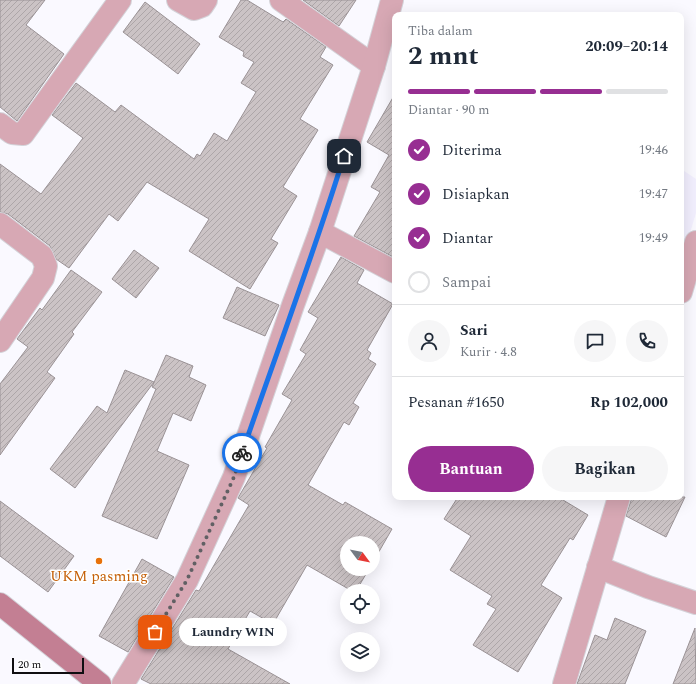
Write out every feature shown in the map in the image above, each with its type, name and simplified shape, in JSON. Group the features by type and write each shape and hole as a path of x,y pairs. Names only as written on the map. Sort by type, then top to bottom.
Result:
{"street":[{"path":"0,124 12,133 23,134 120,0"},
{"path":"178,0 194,9 202,6 206,0"},
{"path":"282,0 374,66"},
{"path":"123,684 187,580 234,477 290,313 320,232 374,66 392,0"},
{"path":"0,224 42,256 46,266 43,278 3,330"},
{"path":"320,232 392,270"},
{"path":"684,282 696,242"},
{"path":"564,684 618,500"},
{"path":"598,567 648,588 696,603"},
{"path":"0,604 100,684"}],"shaded area":[{"path":"684,171 696,179 696,213 684,253"}],"building":[{"path":"0,0 45,0 26,25 64,54 17,121 0,107"},
{"path":"241,0 247,0 283,22 286,19 326,47 320,57 333,65 300,119 318,130 283,187 297,196 271,239 278,243 250,289 189,251 209,219 147,182 118,221 109,214 69,268 56,259 50,246 8,214 0,212 0,164 41,194 83,138 52,115 76,83 115,112 121,105 194,159 197,154 200,156 214,133 227,141 256,92 241,83 254,62 243,56 244,52 219,37"},
{"path":"303,0 356,0 339,26"},
{"path":"145,2 200,44 178,74 123,32"},
{"path":"392,99 392,256 354,236 380,192 371,187 389,155 367,142"},
{"path":"134,250 159,268 136,298 112,279"},
{"path":"341,257 364,270 357,283 392,303 367,350 371,353 368,359 376,364 353,403 359,407 349,425 344,422 308,485 343,505 345,502 392,529 380,550 380,536 340,536 340,576 365,576 360,584 340,584 307,565 273,624 250,611 228,649 290,684 151,684 141,679 196,590 199,591 249,505 238,498 267,448 265,447 292,400 282,394 306,354 300,350 318,318 308,312"},
{"path":"71,270 102,292 72,332 74,334 47,372 55,378 0,455 0,384 28,347 17,339 40,308 42,310"},
{"path":"237,287 279,305 265,336 223,318"},
{"path":"166,355 193,366 189,377 206,385 191,421 173,413 157,451 189,465 157,539 102,516 156,389 152,387"},
{"path":"125,370 154,382 75,488 50,469 97,406 107,413"},
{"path":"456,500 563,500 588,515 573,540 570,538 541,585 562,598 518,672 473,645 496,609 487,604 492,596 450,570 471,536 444,519"},
{"path":"631,500 684,500 666,537 626,516"},
{"path":"0,501 74,556 48,592 0,556"},
{"path":"142,559 174,577 128,652 99,636"},
{"path":"615,618 646,631 625,684 577,684 595,635 607,640"},
{"path":"695,628 696,684 673,684"}],"way so far":[{"path":"155,632 187,580 234,477 242,453"}],"place":[{"name":"UKM pasming","path":"99,561"},
{"name":"Laundry WIN","path":"155,632"}],"route":[{"path":"242,453 320,232 344,156"}]}
